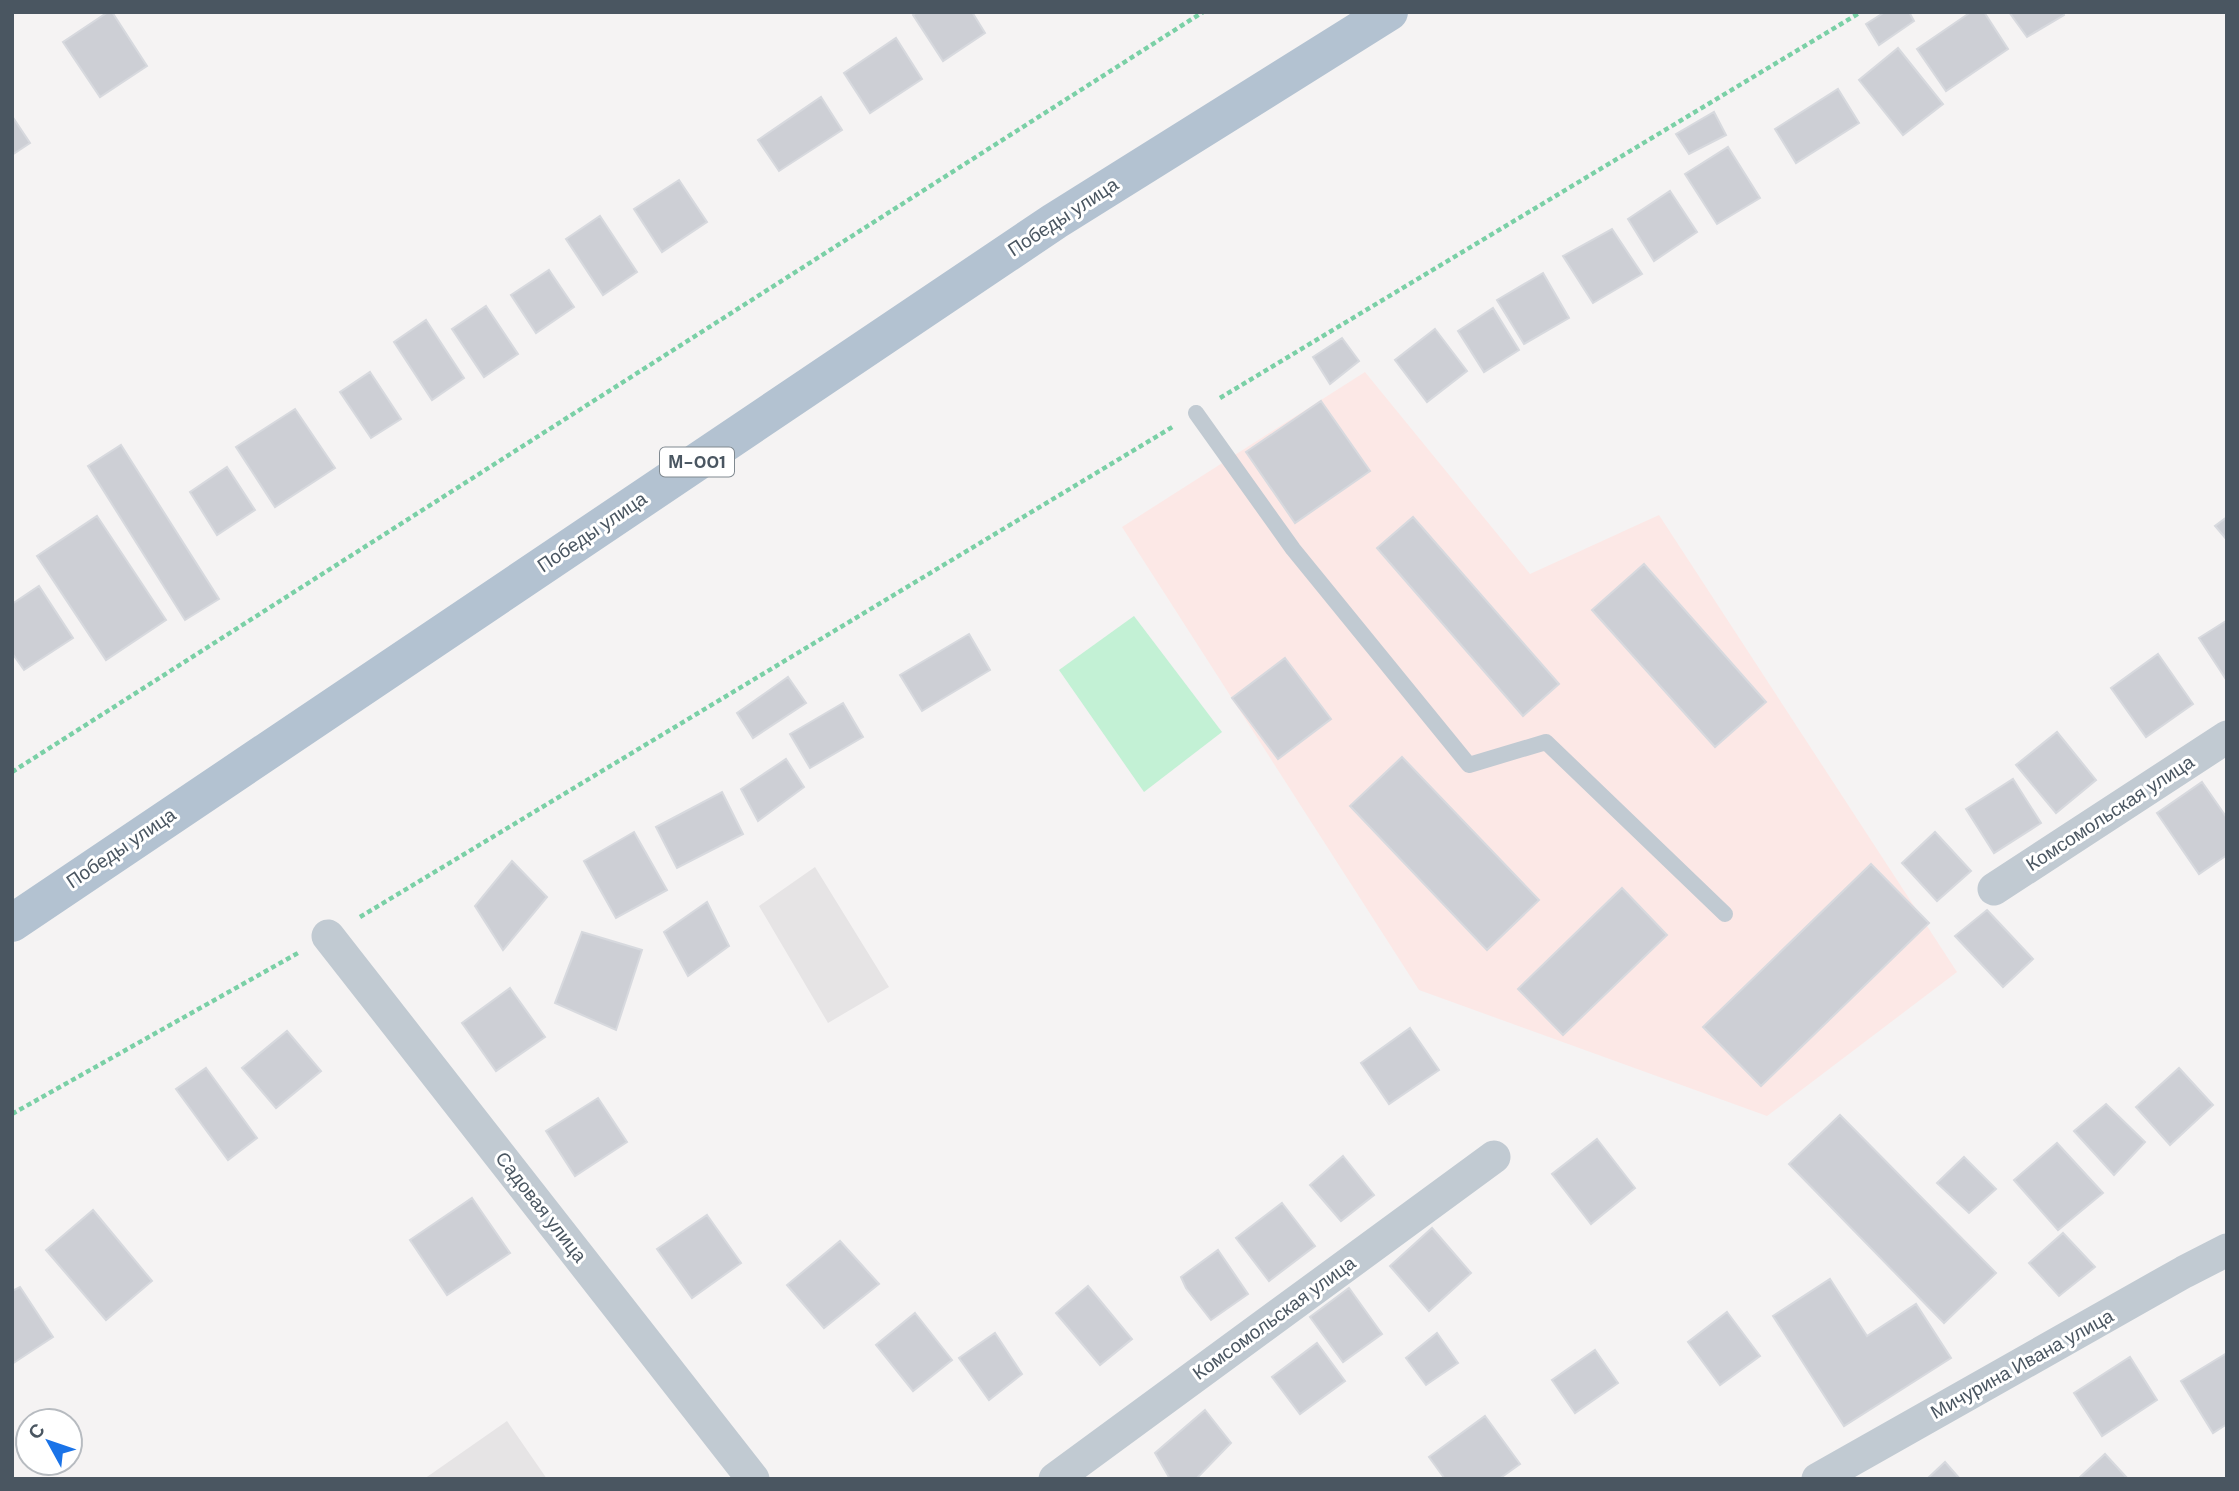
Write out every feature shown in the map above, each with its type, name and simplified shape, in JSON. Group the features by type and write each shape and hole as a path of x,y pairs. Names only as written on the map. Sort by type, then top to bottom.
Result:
{"main road":[{"name":"Победы улица","path":"12,923 1055,221 1388,12"}],"street":[{"name":"Комсомольская улица","path":"1994,889 2227,737"},
{"name":"Садовая улица","path":"328,936 753,1479"},
{"name":"Комсомольская улица","path":"1055,1479 1494,1157"},
{"name":"Мичурина Ивана улица","path":"1818,1479 2227,1250"}],"lane":[{"path":"1196,413 1293,549 1469,765 1546,741 1725,914"}],"path":[{"path":"12,772 1203,12"},
{"path":"12,1114 328,936 1861,12"}],"shaded area":[{"path":"1365,372 1530,574 1659,515 1957,972 1767,1116 1419,990 1122,527"},
{"path":"815,867 889,987 828,1023 759,906"},
{"path":"507,1421 547,1479 424,1479"}],"green space":[{"path":"1134,616 1222,732 1144,792 1059,670"}],"building":[{"path":"112,12 147,66 100,97 63,42"},
{"path":"917,12 972,12 985,33 943,61 913,15"},
{"path":"1885,12 1909,12 1914,21 1879,45 1866,24"},
{"path":"1971,12 1984,12 2008,49 1946,91 1917,49"},
{"path":"2009,12 2063,12 2064,15 2027,37"},
{"path":"896,38 922,79 870,113 844,73"},
{"path":"1898,48 1943,104 1903,135 1859,80"},
{"path":"1838,89 1859,123 1796,163 1775,129"},
{"path":"821,97 842,130 779,171 758,140"},
{"path":"1714,112 1726,135 1689,154 1676,134"},
{"path":"12,116 30,143 12,155"},
{"path":"1728,147 1760,198 1717,224 1685,174"},
{"path":"679,180 707,222 662,252 634,209"},
{"path":"1670,191 1697,232 1654,261 1628,219"},
{"path":"600,216 637,272 603,295 566,239"},
{"path":"1612,229 1642,274 1593,303 1563,256"},
{"path":"549,270 574,307 536,333 511,295"},
{"path":"1543,273 1569,318 1524,344 1497,300"},
{"path":"486,306 518,354 484,377 452,329"},
{"path":"1493,308 1519,350 1484,372 1458,331"},
{"path":"426,320 464,378 432,400 394,342"},
{"path":"1435,329 1467,371 1427,402 1395,360"},
{"path":"1342,338 1359,361 1330,384 1313,357"},
{"path":"370,372 401,419 371,438 340,392"},
{"path":"1321,401 1370,471 1295,523 1246,452"},
{"path":"295,409 335,468 275,507 236,447"},
{"path":"121,445 219,599 185,620 88,466"},
{"path":"227,467 255,510 217,535 190,492"},
{"path":"97,516 166,620 106,660 37,556"},
{"path":"1413,517 1559,684 1523,716 1377,548"},
{"path":"2227,517 2227,540 2215,526"},
{"path":"1644,564 1766,702 1715,747 1592,610"},
{"path":"39,586 73,638 24,670 12,653 12,604"},
{"path":"2227,621 2227,681 2199,638"},
{"path":"969,634 990,670 922,711 900,675"},
{"path":"2158,654 2193,704 2146,737 2111,688"},
{"path":"1285,658 1331,719 1278,759 1232,698"},
{"path":"788,677 806,703 753,738 737,713"},
{"path":"843,703 863,737 810,768 790,734"},
{"path":"2057,732 2096,780 2056,813 2016,765"},
{"path":"1402,757 1539,900 1487,950 1350,806"},
{"path":"786,759 804,787 758,821 741,789"},
{"path":"2013,779 2041,823 1994,853 1966,809"},
{"path":"2202,782 2227,818 2227,855 2199,874 2157,813"},
{"path":"722,792 743,834 677,868 656,827"},
{"path":"634,832 667,890 616,918 584,861"},
{"path":"1935,832 1971,871 1937,901 1902,863"},
{"path":"512,861 547,897 503,950 475,906"},
{"path":"1871,864 1929,923 1761,1086 1703,1027"},
{"path":"1622,888 1667,935 1563,1035 1518,989"},
{"path":"707,902 729,946 688,976 664,932"},
{"path":"1987,910 2033,959 2003,987 1955,936"},
{"path":"582,932 642,950 616,1030 555,1003"},
{"path":"510,988 545,1037 496,1071 462,1023"},
{"path":"1410,1028 1439,1070 1389,1104 1361,1063"},
{"path":"287,1031 321,1071 276,1108 242,1068"},
{"path":"206,1068 257,1138 228,1160 176,1089"},
{"path":"2179,1068 2213,1105 2170,1145 2136,1107"},
{"path":"598,1098 627,1142 575,1176 546,1131"},
{"path":"2106,1104 2145,1142 2114,1175 2074,1131"},
{"path":"1840,1115 1996,1273 1944,1323 1789,1164"},
{"path":"1597,1139 1635,1188 1591,1224 1552,1174"},
{"path":"2057,1143 2103,1193 2058,1230 2014,1180"},
{"path":"1343,1156 1374,1195 1341,1221 1310,1185"},
{"path":"1964,1157 1996,1189 1969,1213 1937,1183"},
{"path":"472,1198 510,1253 447,1295 410,1240"},
{"path":"1282,1203 1315,1246 1269,1281 1236,1238"},
{"path":"93,1210 152,1281 106,1320 46,1250"},
{"path":"707,1215 741,1263 692,1298 657,1249"},
{"path":"1432,1228 1471,1273 1429,1311 1390,1266"},
{"path":"2063,1233 2095,1267 2059,1296 2029,1263"},
{"path":"840,1241 879,1284 824,1328 787,1285"},
{"path":"1218,1250 1248,1294 1211,1320 1186,1288 1181,1277"},
{"path":"1830,1279 1867,1336 1916,1304 1951,1358 1844,1426 1773,1316"},
{"path":"1088,1286 1132,1339 1100,1365 1056,1313"},
{"path":"20,1287 53,1337 12,1364 12,1291"},
{"path":"1349,1288 1382,1334 1343,1362 1310,1317"},
{"path":"1727,1312 1760,1356 1720,1385 1688,1342"},
{"path":"915,1313 952,1360 913,1391 876,1345"},
{"path":"995,1333 1022,1374 989,1400 959,1358"},
{"path":"1437,1333 1458,1363 1426,1385 1406,1358"},
{"path":"1317,1343 1345,1381 1300,1414 1272,1377"},
{"path":"1595,1350 1618,1383 1575,1413 1552,1380"},
{"path":"2227,1353 2227,1424 2213,1433 2181,1381"},
{"path":"2130,1357 2157,1400 2102,1436 2074,1393"},
{"path":"1205,1410 1231,1443 1196,1479 1170,1479 1155,1453"},
{"path":"1485,1416 1520,1464 1499,1479 1445,1479 1429,1457"},
{"path":"2105,1454 2128,1479 2078,1479"},
{"path":"1945,1462 1960,1479 1927,1479"}]}
